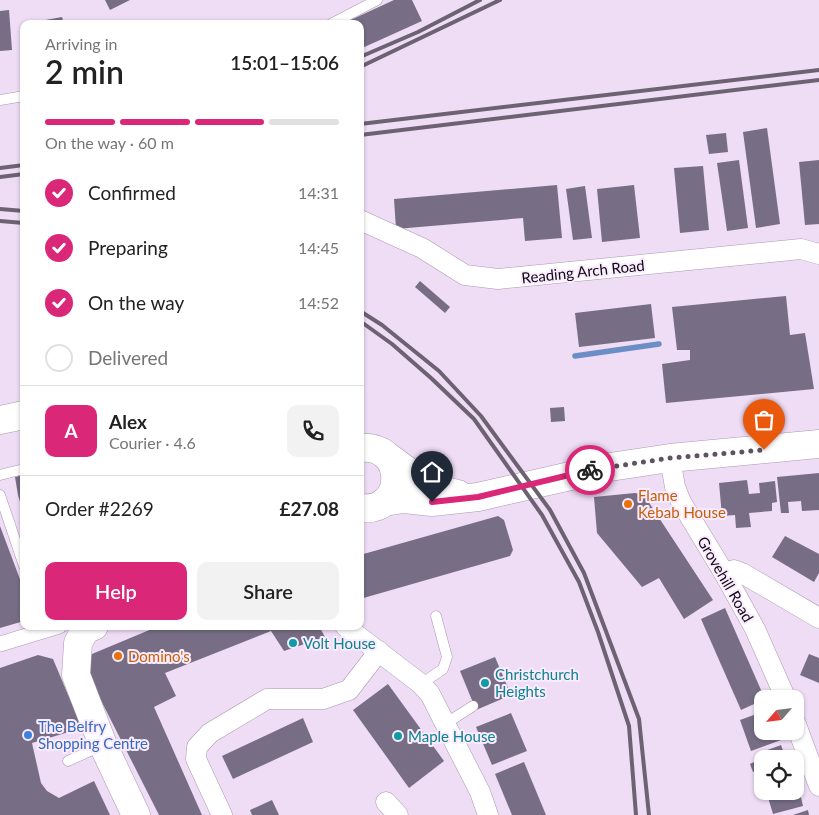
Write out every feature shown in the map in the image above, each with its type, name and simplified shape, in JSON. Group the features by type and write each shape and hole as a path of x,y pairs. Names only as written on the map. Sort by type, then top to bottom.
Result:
{"main road":[{"path":"0,420 20,416"},
{"path":"370,509 404,499 432,502 478,497 568,475 670,458 819,444"},
{"path":"371,450 423,482 446,492 478,497"},
{"path":"370,509 391,495 396,477 394,468 371,450"},
{"path":"69,630 78,643 76,675 103,745 136,815"}],"street":[{"name":"Reading Arch Road","path":"364,222 422,248 465,275 498,279 801,249 819,254"},
{"name":"Grovehill Road","path":"670,458 678,496 724,573 754,629 782,690"},
{"path":"724,573 734,570 742,573 819,618"},
{"path":"0,644 55,630"},
{"path":"350,630 421,684 430,694 480,792 488,815"},
{"path":"222,815 196,759 197,747 210,733 267,699 323,699 349,690 379,651"},
{"path":"802,740 819,786"}],"lane":[{"path":"339,20 377,0"},
{"path":"0,100 20,97"},
{"path":"0,475 20,470"},
{"path":"1,497 20,554"},
{"path":"421,684 444,669 447,657 436,616"},
{"path":"445,724 473,706"},
{"path":"68,762 103,745"}],"building":[{"path":"105,0 130,0 110,10"},
{"path":"394,0 412,0 422,21 364,47 364,20 351,20"},
{"path":"9,10 12,50 0,51 0,11"},
{"path":"62,17 63,20 46,20"},
{"path":"767,128 780,224 756,228 743,132"},
{"path":"726,133 728,152 709,154 706,135"},
{"path":"739,160 748,228 727,231 717,163"},
{"path":"819,160 819,224 805,225 799,162"},
{"path":"703,166 709,230 680,233 674,168"},
{"path":"557,185 562,238 525,241 523,218 396,229 394,199"},
{"path":"634,185 640,238 602,242 597,189"},
{"path":"585,186 592,238 573,240 566,189"},
{"path":"420,281 450,307 445,313 415,287"},
{"path":"786,296 790,335 805,333 814,389 666,403 662,364 690,360 690,350 677,350 672,307"},
{"path":"651,304 655,338 579,347 575,313"},
{"path":"564,407 565,421 551,422 550,408"},
{"path":"819,473 819,510 802,511 801,501 788,502 789,513 781,513 777,477"},
{"path":"20,476 20,502 18,495 15,477"},
{"path":"747,480 749,494 760,493 759,483 775,481 777,502 772,503 772,511 749,513 751,527 736,528 735,515 722,516 719,483"},
{"path":"635,493 644,495 713,600 684,619 659,578 642,587 597,533 594,497"},
{"path":"498,516 504,520 513,550 510,556 364,598 364,554"},
{"path":"0,526 20,579 20,622 0,628"},
{"path":"785,536 819,554 819,573 814,582 772,557"},
{"path":"725,608 761,690 754,690 754,704 741,710 701,619"},
{"path":"149,630 321,630 325,637 284,651 271,631 165,673 176,696 154,707 202,815 159,815 80,659"},
{"path":"809,654 819,658 819,683 800,675"},
{"name":"The Belfry Shopping Centre","path":"38,655 53,659 82,728 32,743 41,783 47,791 59,798 94,781 110,815 0,815 0,668"},
{"name":"Christchurch Heights","path":"495,657 511,695 476,710 460,671"},
{"name":"Maple House","path":"388,684 444,761 409,788 353,710"},
{"name":"Christchurch Heights","path":"511,713 527,751 492,765 476,727"},
{"path":"754,715 754,740 781,740 751,751 740,720"},
{"path":"303,718 313,742 233,779 222,756"},
{"path":"781,745 783,750 767,750"},
{"path":"524,762 546,815 512,815 495,774"},
{"path":"754,762 754,772 753,772 750,764"},
{"path":"272,800 279,815 252,815 250,810"},
{"path":"769,800 802,800 803,806 773,814"},
{"path":"808,810 809,815 793,815"}],"waterway":[{"path":"575,356 659,344"}],"railway":[{"path":"364,55 418,32 480,0"},
{"path":"364,65 500,0"},
{"path":"364,124 819,70"},
{"path":"364,135 819,80"},
{"path":"0,168 20,166"},
{"path":"0,177 20,174"},
{"path":"0,209 20,211"},
{"path":"0,221 20,223"},
{"path":"364,314 382,325 439,371 481,416 550,510 584,573 639,719 649,815"},
{"path":"364,324 392,344 474,419 542,515 579,582 598,632 629,726 636,815"}],"way so far":[{"path":"590,470 670,458 764,450"}],"place":[{"name":"Flame Kebab House","path":"628,504"},
{"name":"Volt House","path":"293,643"},
{"name":"Domino's","path":"118,656"},
{"name":"Christchurch Heights","path":"485,683"},
{"name":"The Belfry Shopping Centre","path":"28,735"},
{"name":"Maple House","path":"398,736"}],"route":[{"path":"432,502 478,497 590,470"}]}
